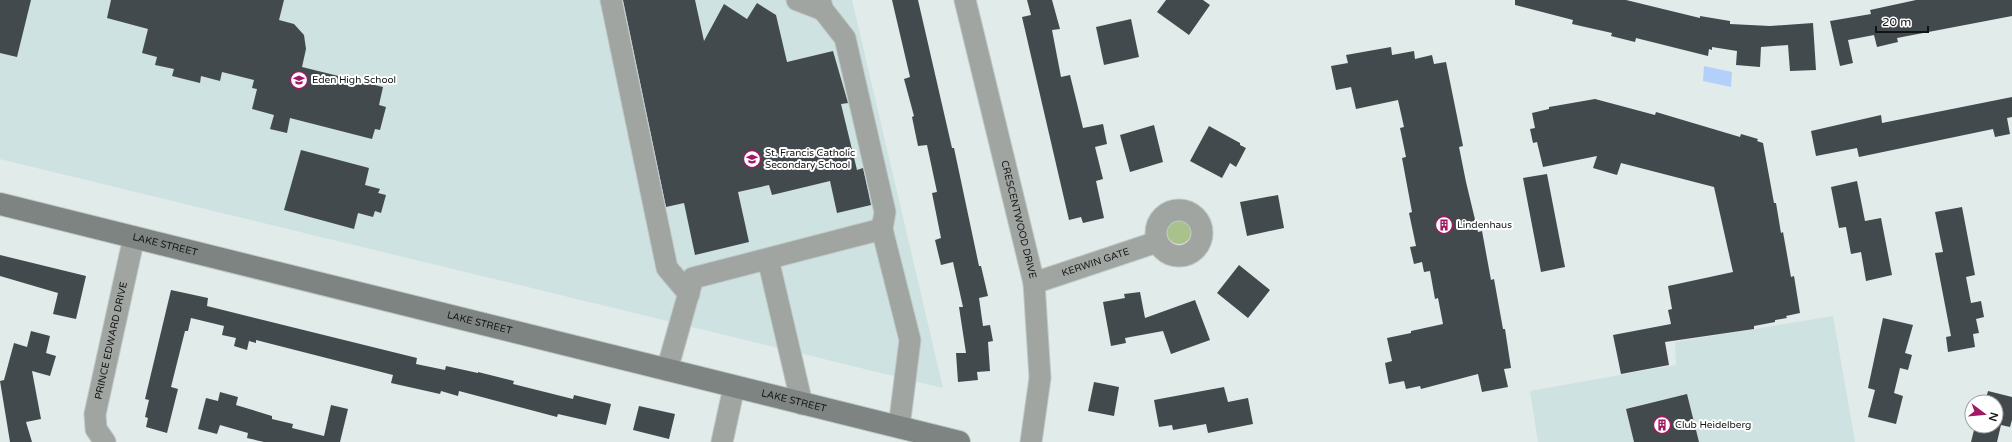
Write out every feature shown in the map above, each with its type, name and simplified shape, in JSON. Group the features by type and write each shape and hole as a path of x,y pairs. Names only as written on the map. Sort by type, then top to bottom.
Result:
{"main road":[{"name":"LAKE STREET","path":"0,204 959,442"}],"street":[{"path":"611,0 667,268 689,294"},
{"path":"797,0 822,5 845,38 885,212 882,229 910,340 900,427"},
{"name":"CRESCENTWOOD DRIVE","path":"965,0 1034,283 1040,378 1031,442"},
{"path":"668,370 693,278 882,229"},
{"name":"PRINCE EDWARD DRIVE","path":"105,442 96,429 95,414 134,237"},
{"name":"KERWIN GATE","path":"1034,283 1157,242"},
{"path":"768,258 802,404"},
{"path":"722,442 734,387"}],"shaded area":[{"path":"0,0 852,0 943,388 0,159"},
{"path":"1833,316 1855,442 1538,442 1530,391 1676,365 1675,342"}],"green space":[{"path":"1174,220 1184,220 1191,227 1191,237 1184,244 1174,244 1167,237 1167,227"}],"water":[{"path":"1704,66 1732,72 1731,87 1703,81"}],"building":[{"path":"0,0 31,0 17,57 0,53"},
{"path":"111,0 284,0 279,20 294,24 304,35 306,49 302,67 383,87 379,105 386,107 380,130 375,129 372,139 290,118 287,133 270,129 274,115 252,109 257,89 252,88 254,80 222,72 220,81 201,76 200,83 172,76 174,69 155,65 157,57 142,53 148,29 107,18"},
{"path":"623,0 695,0 704,41 724,4 747,19 757,3 776,15 787,62 833,51 848,103 841,104 857,170 863,168 871,205 837,213 830,181 772,195 769,185 738,192 749,242 695,255 684,203 666,207"},
{"path":"892,0 918,0 952,148 954,148 979,266 981,266 988,296 979,298 983,326 990,325 993,341 988,342 990,371 977,372 978,380 958,382 956,353 966,353 959,307 963,307 953,262 941,265 935,240 941,238 932,193 937,192 927,145 918,146 912,117 914,116 904,79 910,77"},
{"path":"1027,0 1052,0 1060,29 1052,30 1061,77 1070,75 1083,128 1103,124 1107,144 1095,147 1103,179 1096,181 1104,218 1083,223 1081,217 1069,220 1022,17 1031,15"},
{"path":"1166,0 1203,0 1210,5 1189,35 1157,12"},
{"path":"1515,0 1626,0 1700,18 1700,16 1730,21 1730,24 1770,26 1813,23 1816,70 1790,71 1788,45 1761,47 1760,67 1736,65 1737,51 1712,47 1712,50 1709,49 1708,56 1636,38 1635,42 1611,36 1612,33 1572,24 1573,20 1515,5"},
{"path":"1916,0 2012,0 2012,16 1897,38 1898,42 1877,47 1874,35 1848,40 1853,63 1840,66 1830,21 1871,14 1870,10"},
{"path":"1131,19 1139,57 1104,65 1096,27"},
{"name":"Lindenhaus","path":"1391,47 1392,55 1414,51 1415,59 1432,55 1434,64 1446,62 1463,146 1459,147 1466,182 1478,232 1482,231 1491,280 1494,279 1503,329 1505,329 1511,368 1504,369 1508,387 1482,392 1478,374 1421,389 1420,386 1406,389 1404,381 1389,384 1385,363 1392,361 1387,338 1443,324 1438,298 1435,299 1430,271 1424,272 1422,262 1414,264 1410,247 1416,246 1409,213 1412,212 1402,158 1406,157 1400,128 1404,127 1398,100 1356,109 1351,87 1336,90 1331,66 1348,63 1346,55"},
{"path":"2012,97 2012,117 2007,118 2010,134 1995,137 1993,129 1859,157 1857,148 1816,156 1811,131 1881,115 1882,123"},
{"path":"1595,99 1655,115 1656,112 1740,137 1741,134 1758,139 1757,141 1763,143 1774,203 1776,203 1781,233 1783,232 1791,277 1794,276 1800,313 1786,316 1787,318 1775,320 1775,322 1754,326 1754,329 1665,342 1669,365 1621,374 1613,335 1671,324 1668,310 1672,309 1668,286 1733,272 1714,187 1621,163 1617,175 1593,168 1597,156 1543,167 1537,142 1533,143 1530,129 1535,128 1532,113 1549,109 1549,107"},
{"path":"1154,125 1163,162 1130,172 1120,135"},
{"path":"1209,126 1240,143 1240,145 1246,148 1236,167 1230,163 1222,178 1190,161"},
{"path":"301,150 369,168 365,185 380,189 378,193 386,195 381,213 375,211 373,217 358,213 354,229 284,210"},
{"path":"1547,174 1565,267 1541,272 1523,178"},
{"path":"1857,181 1865,221 1881,218 1892,275 1866,281 1861,252 1851,254 1846,227 1839,228 1831,187"},
{"path":"1278,195 1284,228 1247,236 1240,202"},
{"path":"1962,207 1975,275 1966,277 1971,303 1981,301 1984,317 1976,319 1979,333 1973,334 1975,347 1948,352 1946,337 1951,336 1935,253 1943,252 1935,212"},
{"path":"0,255 86,276 76,319 53,314 58,293 0,276"},
{"path":"1239,265 1270,290 1248,318 1217,293"},
{"path":"171,290 208,298 207,306 417,358 416,364 445,370 446,366 478,372 514,381 513,384 573,399 574,395 611,404 606,425 558,414 557,417 459,391 458,396 441,391 440,394 391,383 393,375 256,340 256,343 249,341 247,350 234,346 236,338 222,335 224,326 191,318 188,331 185,331 171,387 178,389 167,433 146,427 148,418 145,417 149,400 145,399"},
{"path":"1140,292 1145,318 1195,300 1210,340 1171,354 1163,331 1125,338 1126,343 1111,346 1103,302 1125,298 1124,294"},
{"path":"1883,318 1913,325 1905,353 1912,355 1908,370 1900,368 1894,393 1903,396 1896,424 1868,417 1875,390 1868,388"},
{"path":"31,331 50,336 46,353 56,356 50,376 32,371 41,419 26,422 32,442 10,442 0,381 4,380 14,343 27,347"},
{"path":"1094,382 1119,387 1114,416 1088,411"},
{"path":"1224,387 1228,402 1248,398 1253,424 1208,433 1206,424 1173,430 1172,425 1159,427 1154,400"},
{"path":"1988,391 2000,394 1987,394"},
{"path":"220,392 238,397 236,405 272,416 272,419 293,424 292,428 324,436 331,405 348,409 340,442 264,442 247,438 248,433 220,425 217,434 198,429 206,398 218,401"},
{"name":"Club Heidelberg","path":"1687,394 1699,442 1634,442 1626,409"},
{"path":"2004,395 2012,397 2012,420 2010,427 2004,426"},
{"path":"639,406 675,414 669,439 633,430"},
{"path":"1973,434 1999,434 1997,442 1971,442"}],"place":[{"name":"Eden High School","path":"299,80"},
{"name":"St. Francis Catholic Secondary School","path":"752,159"},
{"name":"Lindenhaus","path":"1444,225"},
{"name":"Club Heidelberg","path":"1662,425"}]}
